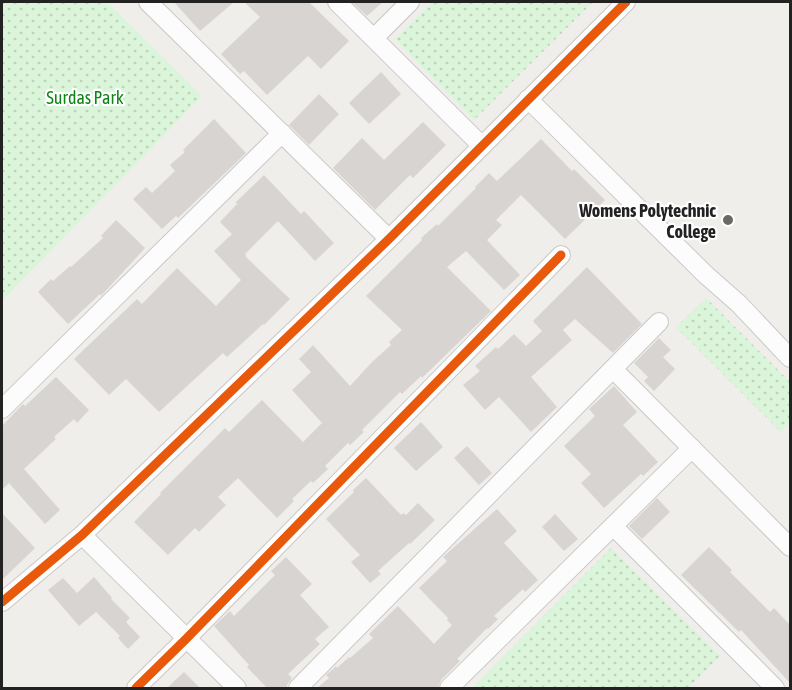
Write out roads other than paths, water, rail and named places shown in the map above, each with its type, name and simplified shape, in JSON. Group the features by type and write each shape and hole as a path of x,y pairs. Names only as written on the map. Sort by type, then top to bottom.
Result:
{"street":[{"path":"148,2 389,239"},
{"path":"337,2 482,146"},
{"path":"374,38 410,2"},
{"path":"5,593 82,535 389,239 626,2"},
{"path":"528,99 706,275 739,304 790,358"},
{"path":"2,409 282,133"},
{"path":"136,688 561,255"},
{"path":"298,688 659,322"},
{"path":"613,369 790,547"},
{"path":"451,688 692,448"},
{"path":"613,526 775,688"},
{"path":"82,535 237,688"}],"place":[{"name":"Womens Polytechnic College","path":"728,220"}],"park label":[{"name":"Surdas Park","path":"85,97"}]}
